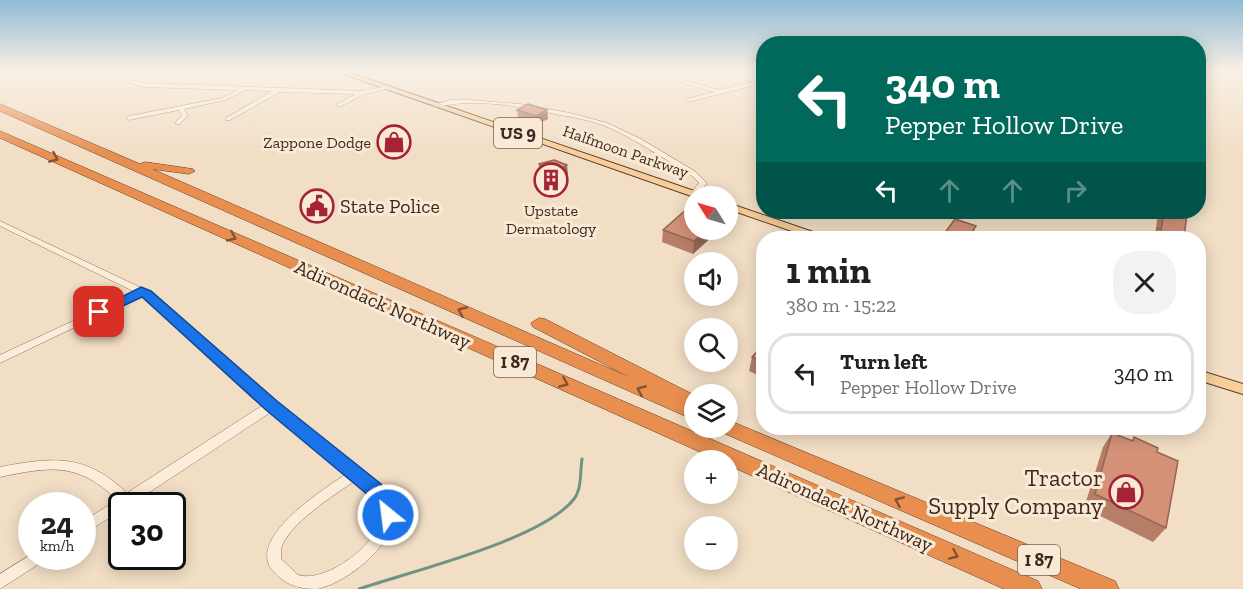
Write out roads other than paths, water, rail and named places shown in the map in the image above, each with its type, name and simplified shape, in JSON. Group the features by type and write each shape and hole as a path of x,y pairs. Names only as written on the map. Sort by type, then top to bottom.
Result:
{"highway":[{"name":"Adirondack Northway","path":"0,107 684,409"},
{"name":"Adirondack Northway","path":"0,134 1030,589"},
{"path":"94,148 144,165 189,171"},
{"path":"539,323 684,398"},
{"path":"738,425 756,435"},
{"name":"Adirondack Northway","path":"738,431 1107,589"},
{"path":"757,435 814,465"}],"main road":[{"name":"Halfmoon Parkway","path":"414,97 684,191"},
{"path":"738,209 756,216"},
{"path":"766,219 801,231"},
{"path":"1206,377 1243,389"}],"street":[{"path":"129,118 158,110 181,108 227,97"},
{"path":"228,119 266,97"},
{"path":"339,105 354,97"},
{"path":"688,100 696,97"},
{"path":"436,105 455,100 479,102 574,115 597,121 694,173 703,183 702,186"},
{"path":"178,123 185,115 181,108"},
{"path":"0,223 141,292 271,406 355,474 374,490 388,515 383,530 364,556 326,581 300,583 283,572 274,561 275,545 304,511 355,474"},
{"path":"0,359 141,292"},
{"path":"140,492 271,406"},
{"path":"0,472 35,465 66,464 81,467 109,482 118,492"},
{"path":"0,582 18,570"}],"waterway":[{"path":"359,589 474,553 534,528 558,514 577,495 582,459"}],"place":[{"name":"Zappone Dodge","path":"394,142"},
{"name":"Upstate Dermatology","path":"551,180"},
{"name":"State Police","path":"317,206"},
{"name":"Tractor Supply Company","path":"1126,492"}]}
